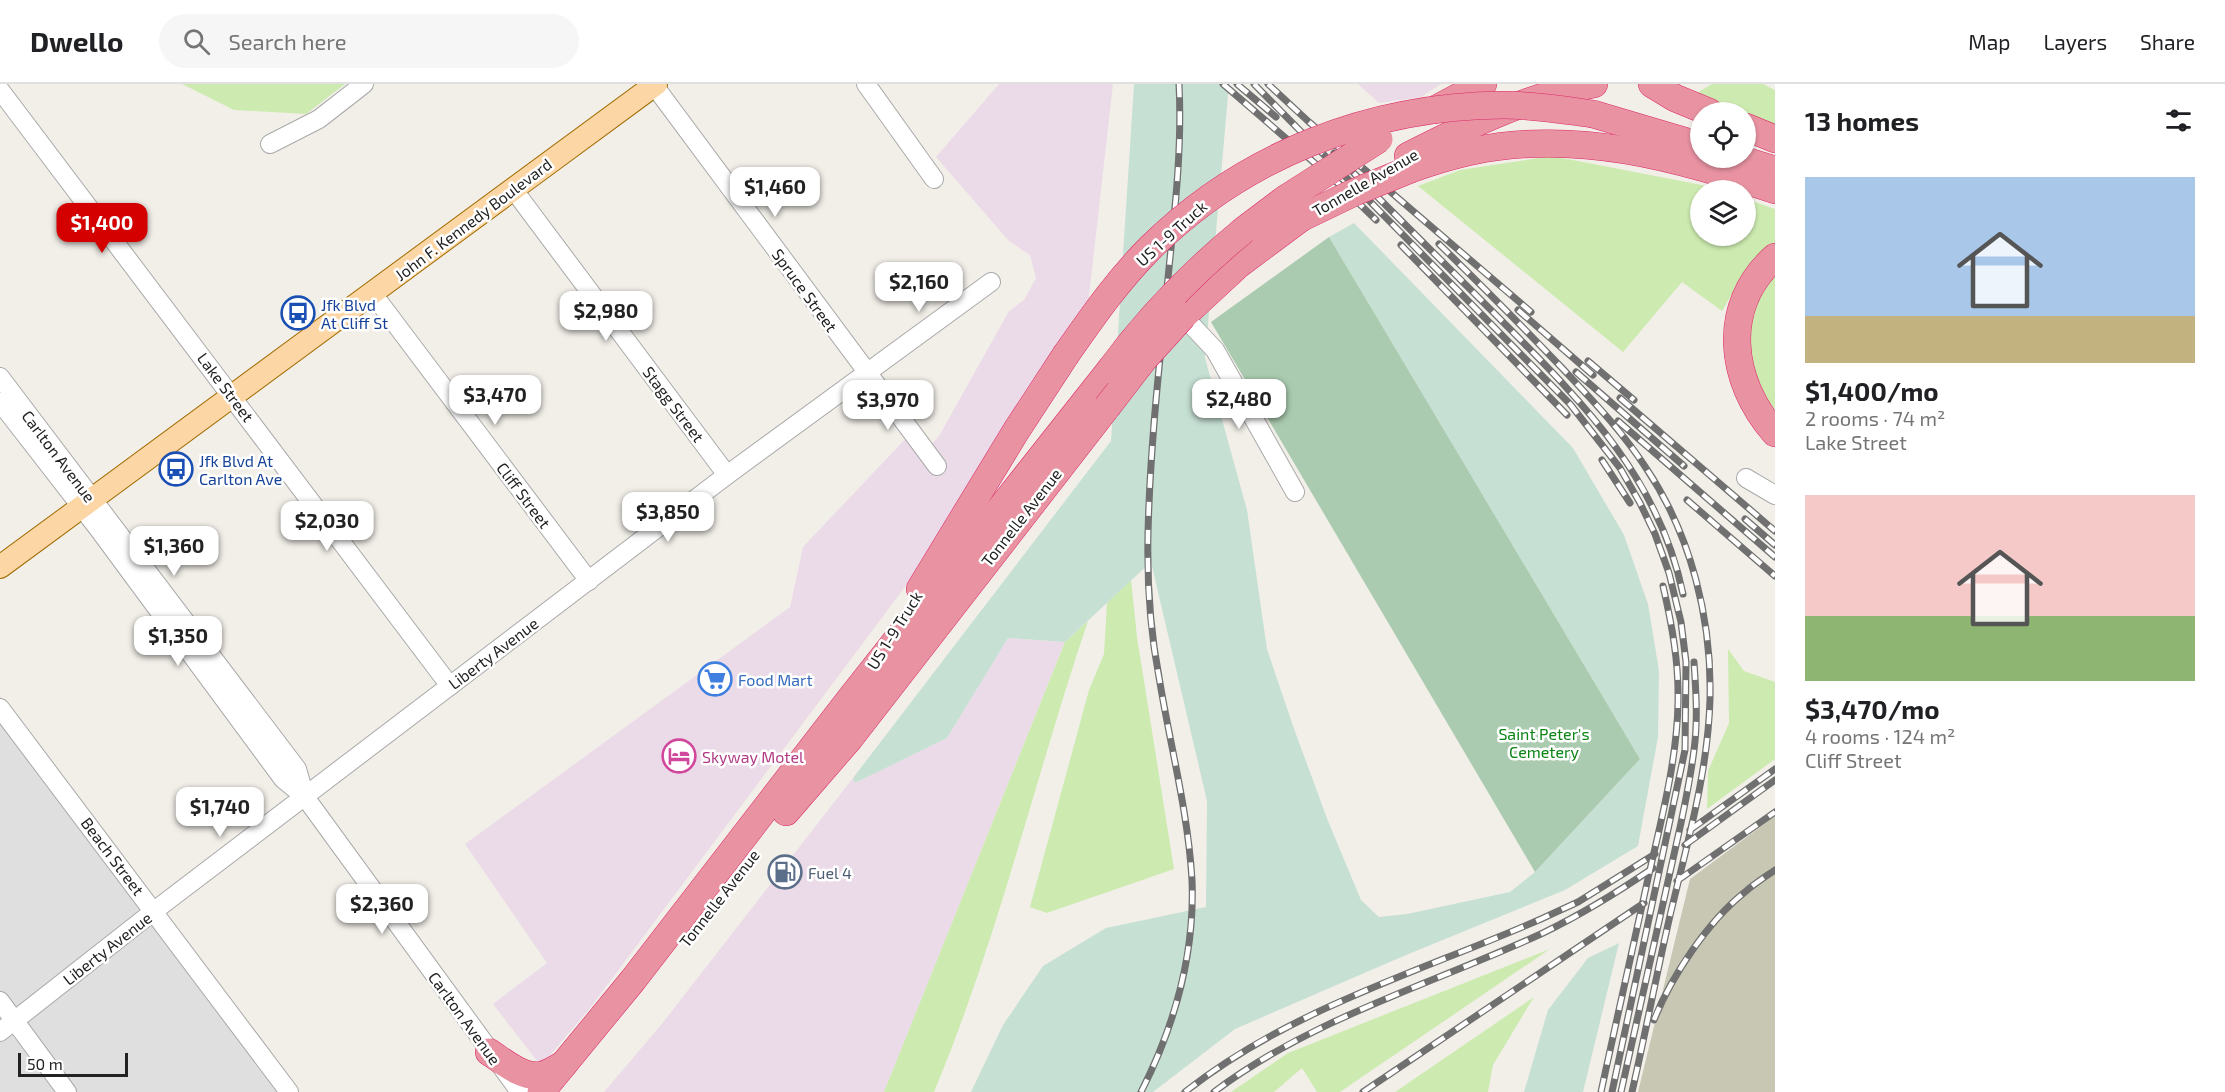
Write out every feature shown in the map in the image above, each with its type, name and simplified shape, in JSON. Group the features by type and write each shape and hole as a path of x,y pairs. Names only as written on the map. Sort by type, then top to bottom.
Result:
{"highway":[{"name":"Tonnelle Avenue","path":"541,1092 640,970 1136,336 1176,291 1293,209 1378,139 1483,84"},
{"name":"Tonnelle Avenue","path":"1406,164 1474,124 1554,93 1594,84"},
{"path":"1652,84 1690,104"},
{"name":"US 1-9 Truck","path":"850,699 1016,431 1065,356 1121,280 1165,234 1200,205 1234,182 1273,159 1307,143 1372,121 1460,107 1531,106 1593,114 1690,143"},
{"path":"1756,131 1775,139"},
{"path":"1293,209 1355,192 1406,164 1490,148 1530,144 1580,144 1618,148 1664,157 1775,190"},
{"path":"1756,164 1775,170"},
{"name":"Tonnelle Avenue","path":"563,1092 654,982 806,787 850,738 1144,359 1216,284 1248,242"},
{"path":"1775,256 1759,273 1747,293 1740,312 1737,336 1739,360 1745,385 1757,409 1775,433"},
{"path":"489,1052 512,1068 534,1075 542,1075 564,1064"}],"main road":[{"name":"John F. Kennedy Boulevard","path":"0,567 373,294 654,84"}],"street":[{"path":"270,144 319,119 364,84"},
{"name":"Spruce Street","path":"654,84 937,466"},
{"path":"866,84 934,179"},
{"name":"Lake Street","path":"0,90 450,686"},
{"name":"Stagg Street","path":"513,189 727,475"},
{"name":"Liberty Avenue","path":"0,1032 154,911 727,475 992,282"},
{"name":"Cliff Street","path":"373,294 589,581"},
{"path":"1183,316 1215,350 1295,492"},
{"name":"Carlton Avenue","path":"1,380 87,504 220,681 297,769 305,797 520,1092"},
{"name":"Carlton Avenue","path":"0,402 87,504"},
{"path":"1746,478 1775,495"},
{"name":"Beach Street","path":"0,708 289,1092"},
{"path":"0,1001 67,1092"}],"shaded area":[{"path":"999,84 1113,84 1083,349 590,1008 541,1066 493,1004 547,963 465,844 790,607 803,547 909,435 924,453 939,436 1009,311 1024,300 1036,278 1030,255 1009,241 936,157"},
{"path":"1134,84 1229,84 1205,358 1247,510 1267,649 1328,821 1361,900 1379,917 1407,914 1510,892 1535,872 1640,759 1329,237 1354,223 1573,448 1624,535 1648,604 1659,671 1658,737 1638,846 1565,890 1406,955 1235,1029 1153,1092 971,1092 1003,1025 1043,966 1106,928 1206,907 1207,801 1151,562 1065,642 1008,638 947,738 855,783 853,778 1111,441"},
{"path":"1358,84 1441,84 1421,97 1379,103"},
{"path":"1008,638 1065,642 884,1092 604,1092 661,1025 853,778 855,783 947,738"},
{"path":"0,696 286,1092 0,1092"},
{"path":"1775,816 1775,1092 1638,1092 1690,879"},
{"path":"1619,943 1583,1092 1524,1092 1548,1010 1588,958"}],"green space":[{"path":"182,84 345,84 306,114 234,110"},
{"path":"1712,84 1763,84 1775,90 1775,131 1756,122 1756,102 1713,102 1695,94"},
{"path":"1552,156 1690,183 1690,246 1756,246 1756,202 1775,209 1775,244 1743,275 1722,311 1682,282 1623,352 1418,186 1460,170"},
{"name":"Saint Peter's Cemetery","path":"1329,237 1640,759 1535,872 1211,322"},
{"path":"1775,273 1775,410 1750,373 1746,325 1770,276"},
{"path":"1131,580 1137,637 1174,869 1047,913 1030,907 1089,690 1104,654 1107,603"},
{"path":"1088,621 978,976 934,1092 884,1092 1065,642"},
{"path":"1728,649 1744,671 1775,682 1775,759 1707,809 1708,771 1729,723"},
{"path":"1550,949 1340,1092 1317,1092 1302,1068 1274,1092 1231,1092 1288,1053"},
{"path":"1534,997 1493,1065 1488,1092 1395,1092"}],"railway":[{"path":"1141,1092 1163,1042 1180,989 1186,962 1192,908 1187,829 1156,659 1151,624 1148,570 1153,430 1178,171 1179,84"},
{"path":"1223,84 1339,184"},
{"path":"1237,84 1276,117"},
{"path":"1254,84 1570,404 1620,468 1655,534 1669,573 1681,622 1686,662 1685,750 1612,1092"},
{"path":"1268,84 1309,122 1531,312"},
{"path":"1334,153 1496,315 1585,408 1611,441 1655,511 1671,551 1683,594"},
{"path":"1333,178 1376,220"},
{"path":"1439,244 1564,370 1628,442 1662,494 1687,549 1696,579 1710,669 1705,755 1701,783 1632,1092"},
{"path":"1401,245 1567,415"},
{"path":"1518,310 1593,375"},
{"path":"1588,361 1634,400"},
{"path":"1576,372 1684,466"},
{"path":"1620,398 1775,531"},
{"path":"1618,421 1775,557"},
{"path":"1602,460 1630,503"},
{"path":"1687,500 1775,576"},
{"path":"1745,519 1775,545"},
{"path":"1601,1092 1675,748 1678,703 1676,659 1663,586"},
{"path":"1621,1092 1690,777 1696,728 1694,662"},
{"path":"1690,830 1775,769"},
{"path":"1685,845 1775,780"},
{"path":"1677,881 1775,812"},
{"path":"1185,1092 1225,1063 1268,1037 1357,994 1578,902 1655,854"},
{"path":"1214,1092 1291,1043 1374,1004 1543,933 1600,902 1653,868"},
{"path":"1654,1020 1670,986 1704,934 1731,904 1775,870"},
{"path":"1363,1092 1644,903"}],"place":[{"name":"Jfk Blvd At Cliff St","path":"298,313"},
{"name":"Jfk Blvd At Carlton Ave","path":"176,469"},
{"name":"Food Mart","path":"715,679"},
{"name":"Skyway Motel","path":"679,756"},
{"name":"Fuel 4","path":"785,872"}]}
